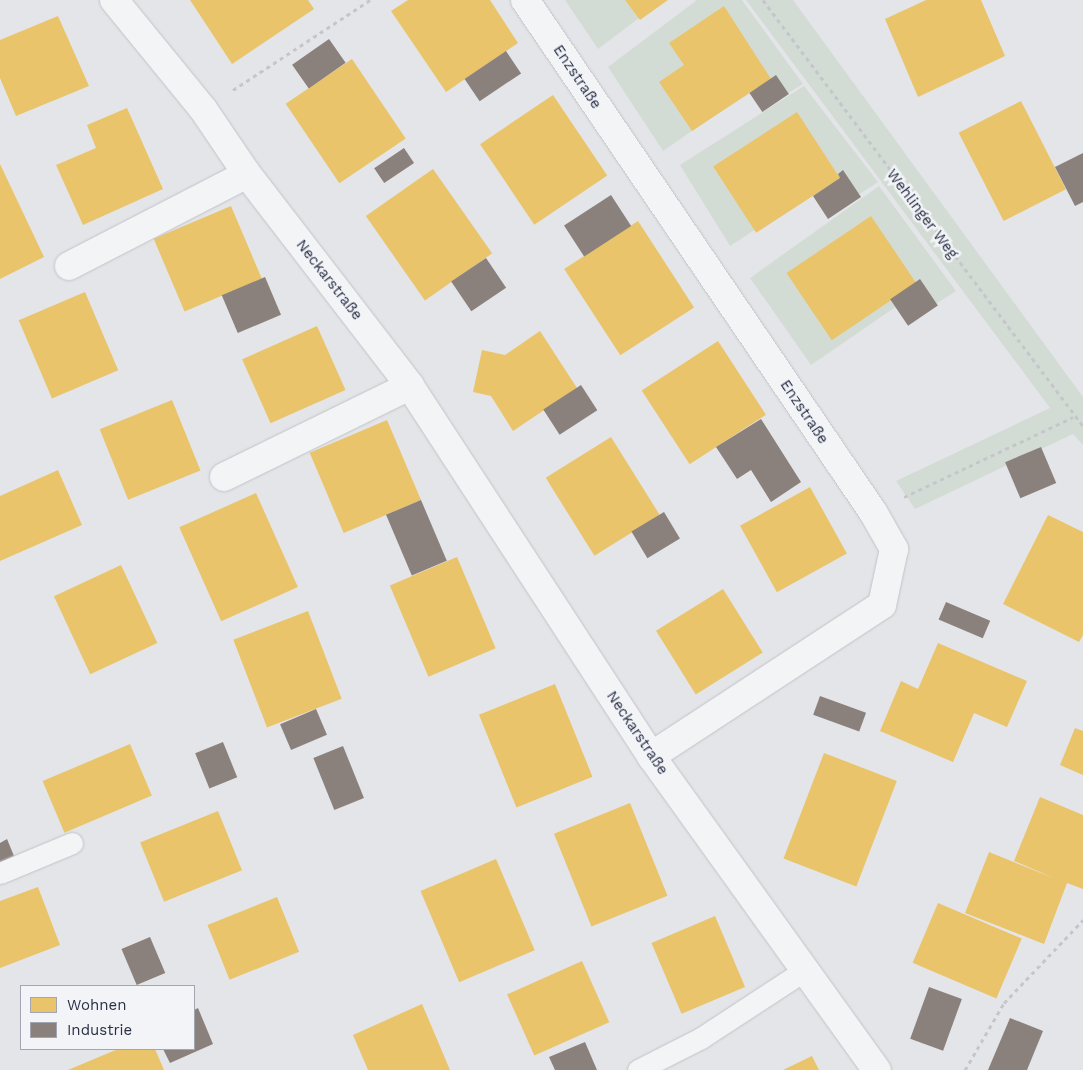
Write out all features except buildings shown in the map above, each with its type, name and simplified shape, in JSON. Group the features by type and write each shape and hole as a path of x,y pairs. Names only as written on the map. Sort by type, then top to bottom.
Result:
{"street":[{"name":"Neckarstraße","path":"114,0 204,110 247,174 410,386 651,756 877,1070"},
{"name":"Enzstraße","path":"524,0 873,512 894,549 882,605 651,756"},
{"path":"69,266 247,174"},
{"path":"224,477 410,386"}],"lane":[{"path":"0,873 72,843"},
{"path":"638,1070 701,1038 805,970"}],"path":[{"path":"204,110 370,0"},
{"name":"Wehlinger Weg","path":"763,0 1073,417 1083,426"},
{"path":"873,512 1073,417"},
{"path":"965,1070 1004,1003 1083,920"}],"shaded area":[{"path":"565,0 663,0 598,49"},
{"path":"697,0 742,0 803,84 764,108 751,90 663,151 608,67"},
{"path":"746,0 793,0 1083,397 1083,445 1073,434 915,509 896,481 1050,408"},
{"path":"804,86 878,182 829,214 813,192 730,246 680,165"},
{"path":"879,186 956,291 908,322 897,306 811,365 750,278"}]}
